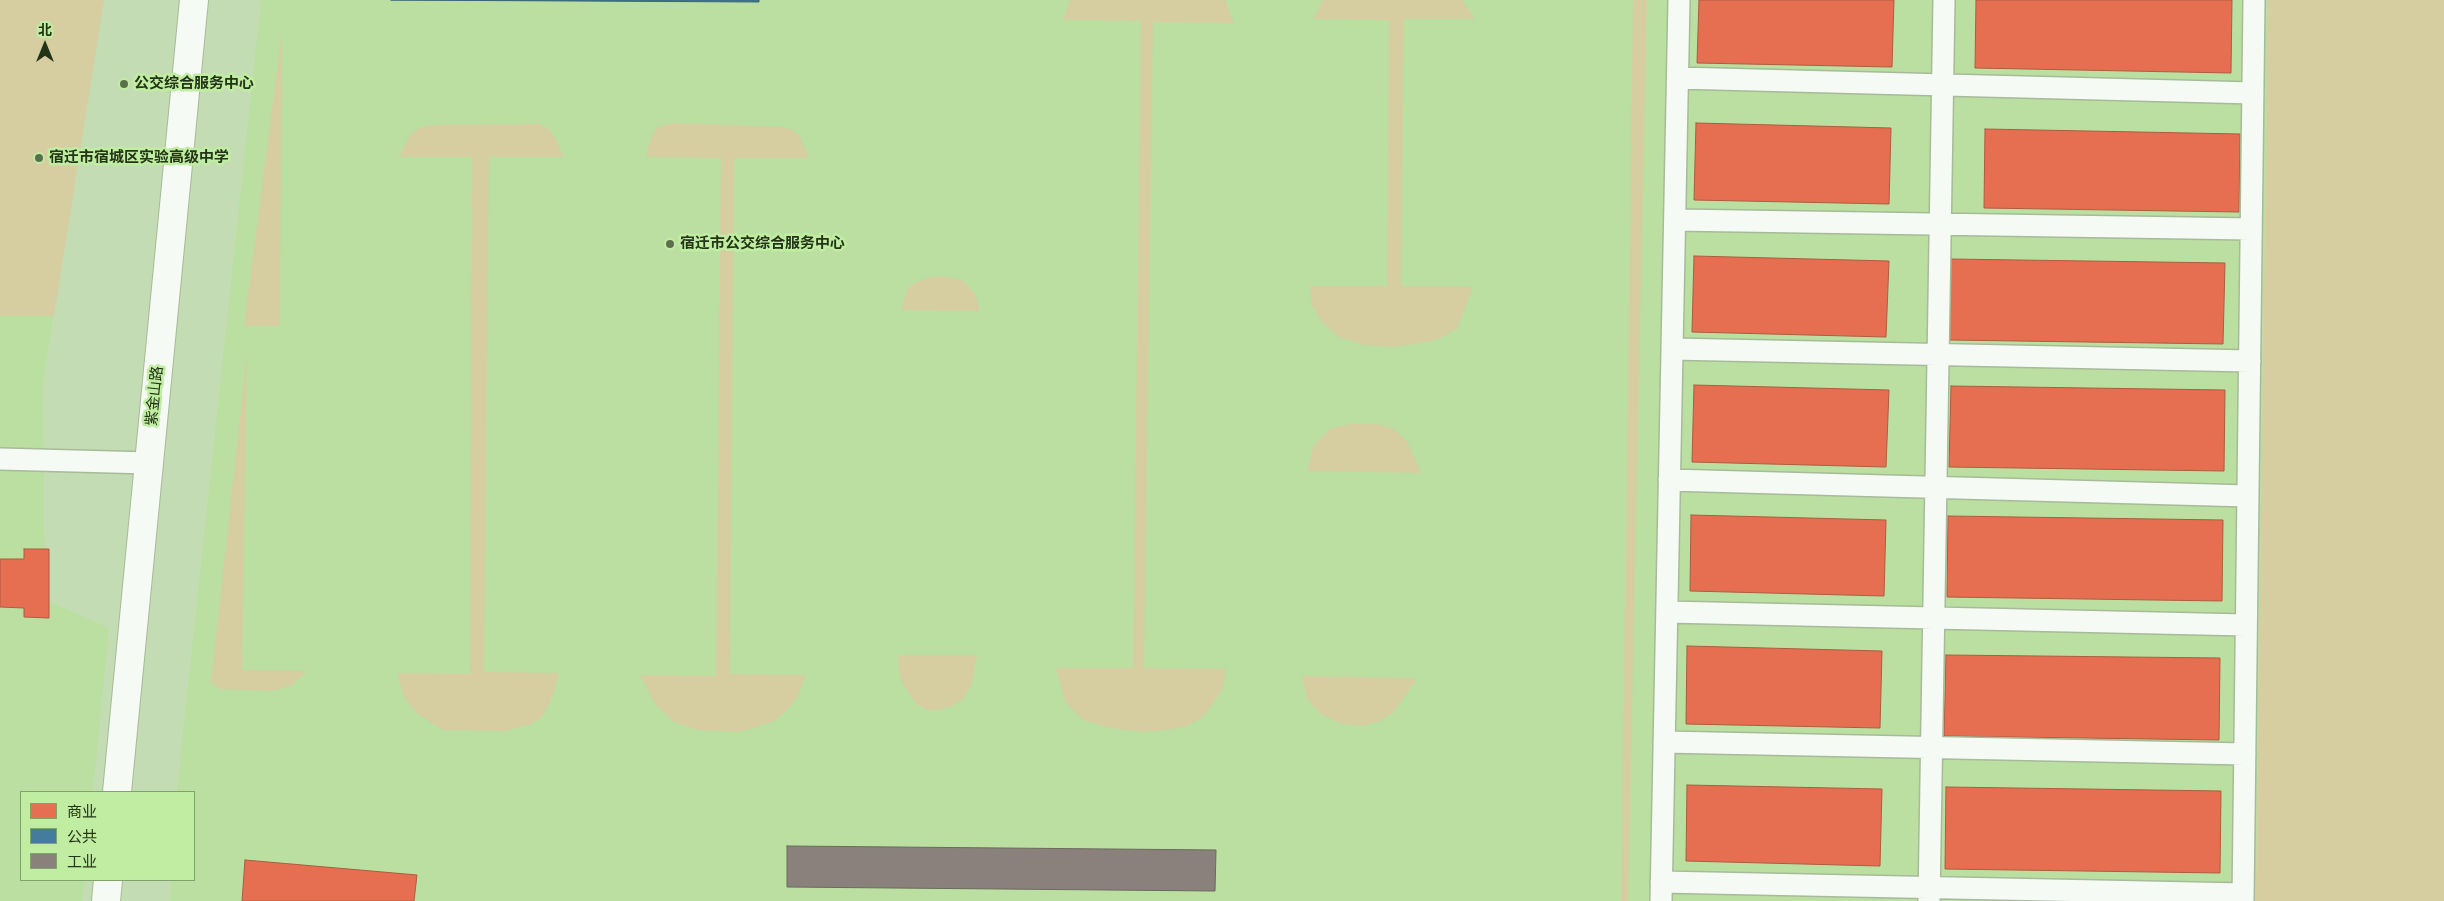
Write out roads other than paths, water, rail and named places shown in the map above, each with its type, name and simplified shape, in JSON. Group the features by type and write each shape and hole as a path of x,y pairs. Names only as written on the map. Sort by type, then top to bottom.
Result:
{"street":[{"name":"紫金山路","path":"117,791 194,0"},
{"path":"106,901 108,881"}],"lane":[{"path":"1679,0 1661,892 2243,898 2254,0"},
{"path":"1929,894 1944,0"},
{"path":"1678,78 2253,93"},
{"path":"1675,220 2251,228"},
{"path":"1672,349 2250,361"},
{"path":"0,459 149,463"},
{"path":"1669,480 2248,496"},
{"path":"1667,612 2246,625"},
{"path":"1664,742 2245,754"}],"place":[{"name":"公交综合服务中心","path":"124,84"},
{"name":"宿迁市宿城区实验高级中学","path":"39,158"},
{"name":"宿迁市公交综合服务中心","path":"670,244"}]}
